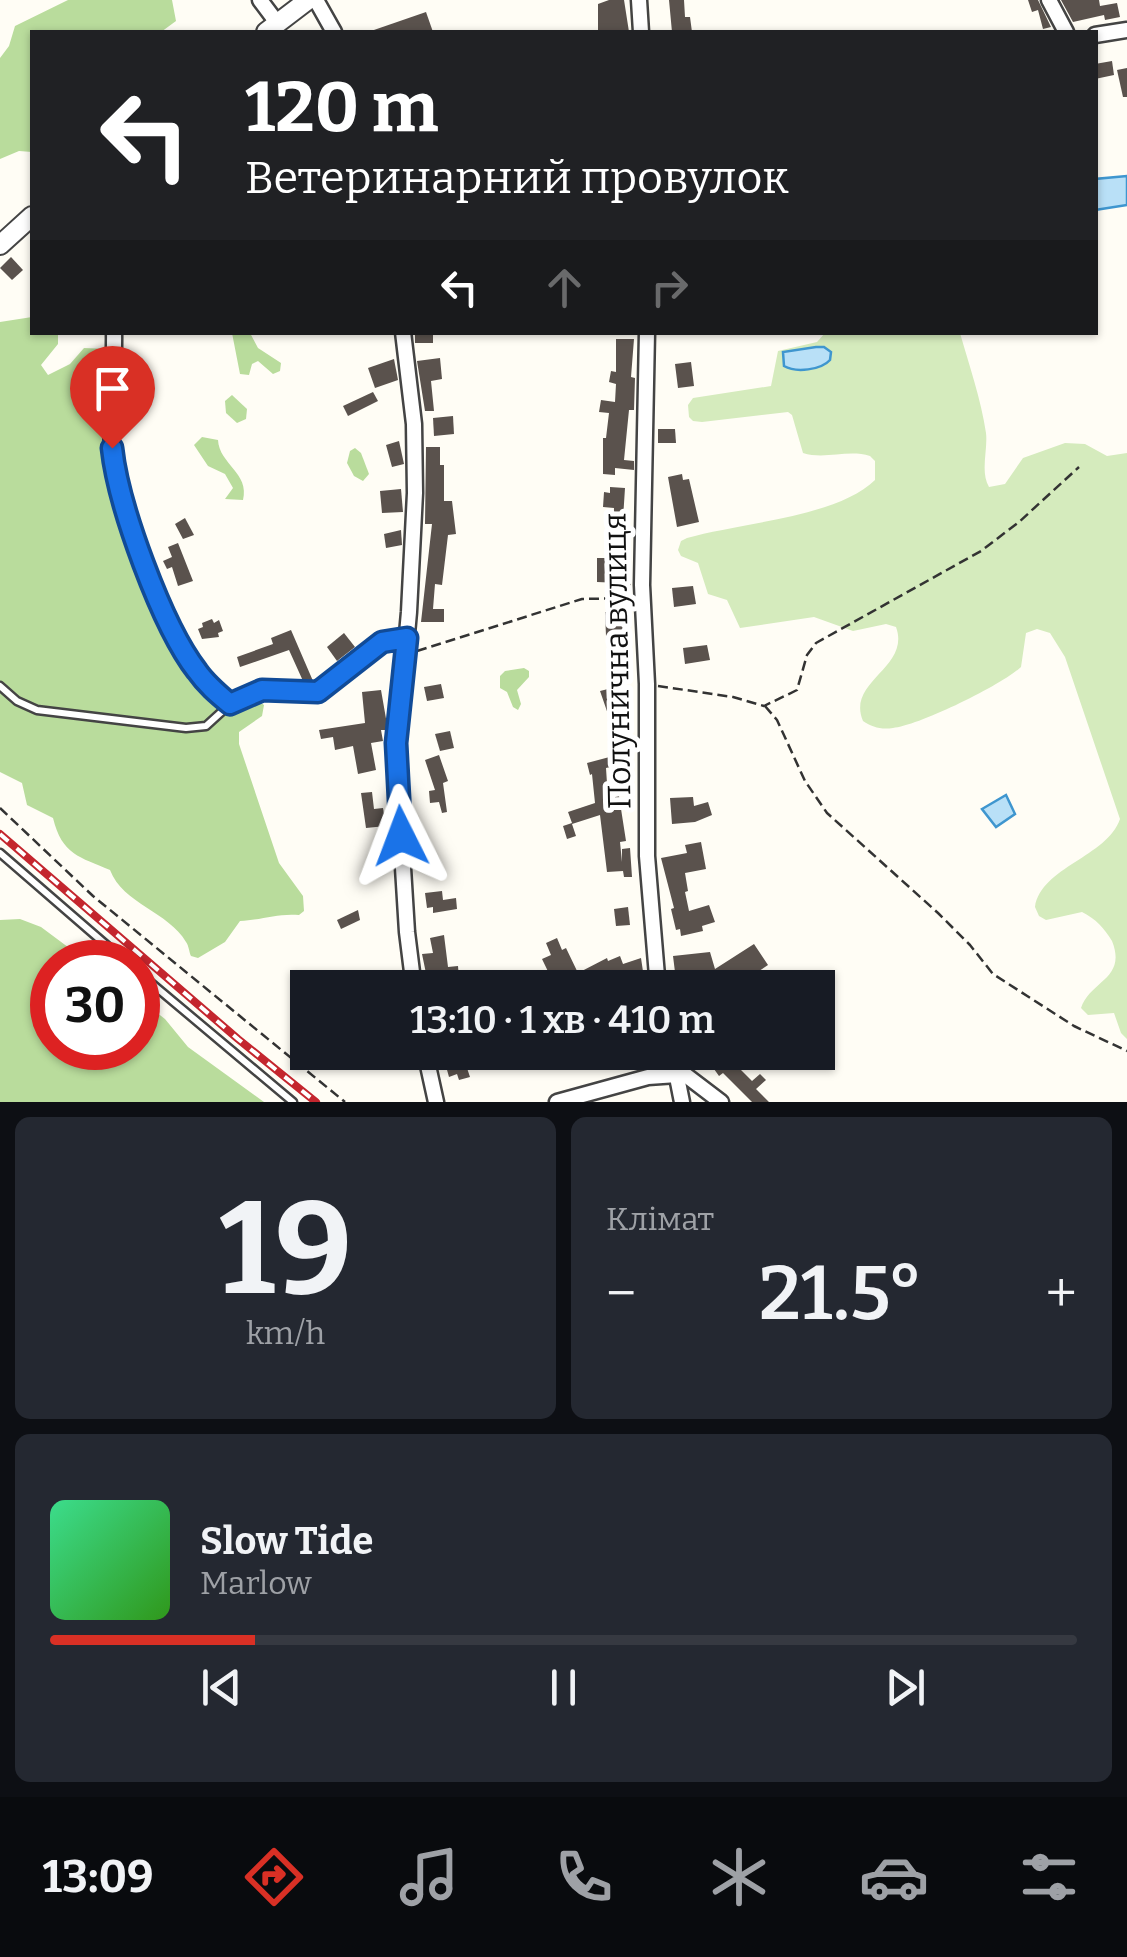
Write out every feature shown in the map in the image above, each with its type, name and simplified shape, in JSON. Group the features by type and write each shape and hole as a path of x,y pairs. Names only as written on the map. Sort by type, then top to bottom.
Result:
{"street":[{"path":"260,0 272,28 312,0 333,30"},
{"path":"639,0 641,30"},
{"path":"1049,0 1065,30"},
{"path":"1098,35 1127,30"},
{"path":"0,245 30,218"},
{"path":"114,335 112,448 126,513 181,646 204,680 230,704 262,690 318,692 382,642 406,646"},
{"path":"403,335 415,452 406,646 396,755 411,970"},
{"name":"Полунична вулиця","path":"647,335 642,598 647,684 647,856 656,970"},
{"path":"429,1070 436,1102"},
{"path":"556,1102 662,1070"},
{"path":"675,1070 682,1102"},
{"path":"680,1070 721,1102"}],"lane":[{"path":"0,686 17,701 38,710 186,728 206,726 230,704"},
{"path":"0,854 100,940"},
{"path":"160,990 293,1102"}],"path":[{"path":"764,706 797,690 807,656 823,638 982,551 1079,467"},
{"path":"406,646 582,600 642,598"},
{"path":"647,684 733,697 764,706 777,720 805,781 827,814 949,924 993,974 1074,1026 1127,1051"},
{"path":"0,808 93,896 345,1102"},
{"path":"0,815 9,816"}],"green space":[{"path":"68,0 172,0 176,21 164,30 30,30 30,152 19,151 0,159 0,58 9,46 15,26"},
{"path":"30,317 30,335 58,335 58,344 41,365 48,375 70,364 84,348 108,349 105,414 146,545 152,589 220,700 257,700 264,705 262,716 239,732 239,744 279,863 303,896 304,911 299,915 240,921 225,942 198,958 191,956 187,944 169,923 116,882 110,870 81,858 67,847 53,818 27,805 22,783 0,772 0,322"},
{"path":"232,335 251,335 258,348 281,363 280,371 273,374 258,361 252,364 249,375 240,374"},
{"path":"823,335 961,335 984,420 985,475 989,487 1005,484 1023,458 1065,443 1085,444 1107,456 1127,453 1127,1039 1114,1013 1088,1015 1081,1008 1115,964 1109,936 1082,912 1046,920 1035,907 1049,882 1102,843 1120,819 1065,657 1050,633 1037,629 1026,633 1021,667 979,694 905,726 877,728 863,721 860,707 870,684 895,653 896,627 886,624 853,631 814,617 740,628 727,600 708,594 698,563 681,556 678,550 687,538 837,503 875,480 875,461 870,456 803,453 788,412 702,422 689,417 688,405 693,398 771,386 778,351 817,342"},
{"path":"232,395 247,409 246,419 237,423 226,413 225,401"},
{"path":"202,437 218,440 223,456 242,483 243,500 225,499 233,488 225,474 208,466 194,445"},
{"path":"355,448 369,474 363,481 354,476 347,463"},
{"path":"524,668 529,677 517,690 521,704 518,710 500,688 500,676 505,671"},
{"path":"20,919 41,927 58,940 30,940 30,1070 160,1070 160,1015 188,1047 264,1102 0,1102 0,920"}],"water":[{"path":"1127,176 1127,205 1098,210 1098,179"},
{"path":"816,347 831,352 830,360 801,370 784,366 783,352"},
{"path":"1006,795 1015,814 996,827 982,809"}],"building":[{"path":"624,0 629,30 598,30 598,4"},
{"path":"669,0 684,0 685,17 690,17 692,30 672,30"},
{"path":"1028,0 1038,0 1051,27 1043,29 1038,10 1032,12"},
{"path":"1061,0 1099,0 1100,6 1117,3 1120,17 1105,20 1104,15 1073,22"},
{"path":"426,12 432,30 374,30"},
{"path":"1112,61 1114,75 1098,78 1098,63"},
{"path":"1127,68 1127,97 1123,97 1117,70"},
{"path":"11,257 23,270 12,280 0,268"},
{"path":"415,335 433,335 433,343 415,343"},
{"path":"616,339 634,339 631,377 635,378 634,410 629,410 624,460 634,461 634,470 615,468 615,475 603,474 603,438 609,413 599,412 601,400 615,402 616,384 609,382 611,371 616,372"},
{"path":"440,358 442,379 431,381 434,411 425,411 417,361"},
{"path":"394,359 398,380 375,388 368,368"},
{"path":"691,362 694,386 678,388 675,364"},
{"path":"146,375 154,395 134,403 126,383"},
{"path":"373,392 378,401 348,416 343,406"},
{"path":"453,416 454,434 434,436 433,418"},
{"path":"658,429 675,429 676,443 658,443"},
{"path":"399,441 404,464 392,467 386,445"},
{"path":"426,447 440,447 444,501 452,501 456,534 448,535 442,585 435,584 433,609 444,609 444,622 421,622 432,524 425,524"},
{"path":"682,474 683,480 689,479 699,522 677,527 668,477"},
{"path":"610,487 625,488 623,519 629,519 631,588 621,588 621,583 597,582 597,558 612,558 614,508 603,507 604,492 610,493"},
{"path":"401,489 403,512 382,513 380,491"},
{"path":"185,518 194,535 183,539 175,524"},
{"path":"401,530 402,545 386,548 384,534"},
{"path":"178,543 193,581 178,586 172,567 167,569 163,561 172,557 168,547"},
{"path":"693,586 696,604 674,607 672,588"},
{"path":"620,606 629,606 629,636 606,636 605,612 620,612"},
{"path":"212,619 214,623 219,620 223,631 218,633 219,637 202,639 198,629"},
{"path":"291,630 313,681 303,681 289,650 240,667 237,657 273,644 271,638"},
{"path":"344,633 355,647 337,661 327,647"},
{"path":"707,645 710,660 685,664 683,648"},
{"path":"627,660 633,679 622,683 630,711 609,717 600,691 612,688 610,666"},
{"path":"441,684 444,698 427,701 424,687"},
{"path":"381,690 388,730 381,730 383,741 371,743 376,770 358,774 353,746 335,750 333,737 321,739 319,730 365,723 362,692"},
{"path":"450,731 454,748 440,751 435,734"},
{"path":"439,755 448,781 443,783 447,812 442,813 439,802 430,803 429,791 435,790 425,760"},
{"path":"617,755 619,765 606,768 608,799 619,796 626,841 620,842 622,862 622,849 630,848 632,877 624,877 623,871 607,872 600,815 572,824 576,836 567,839 563,826 572,823 568,812 595,803 587,763"},
{"path":"372,792 374,809 383,808 386,826 366,828 361,793"},
{"path":"693,797 694,806 708,802 712,815 695,822 672,824 670,798"},
{"path":"701,842 706,869 685,873 685,892 689,911 709,905 715,922 702,926 703,931 681,936 680,929 676,930 661,858 687,853 685,845"},
{"path":"442,891 443,900 456,898 457,909 433,913 433,907 427,908 425,893"},
{"path":"628,907 630,925 616,926 614,909"},
{"path":"358,910 360,920 341,929 337,920"},
{"path":"444,935 448,967 458,966 458,970 425,970 422,954 433,953 430,938"},
{"path":"557,938 577,970 547,970 542,959 551,955 546,943"},
{"path":"754,944 768,965 760,970 675,970 673,956 710,952 715,969"},
{"path":"620,956 623,964 641,958 643,970 584,970 607,958 608,961"},
{"path":"447,1070 468,1070 470,1077 459,1080 457,1074 449,1077"},
{"path":"715,1070 741,1070 752,1081 760,1074 766,1080 756,1089 769,1102 752,1102 723,1073 719,1076"}],"railway":[{"path":"0,834 316,1102"}],"route":[{"path":"112,448 126,513 181,646 195,670 230,704 262,690 318,692 382,642 407,638 396,743 401,836"}]}
